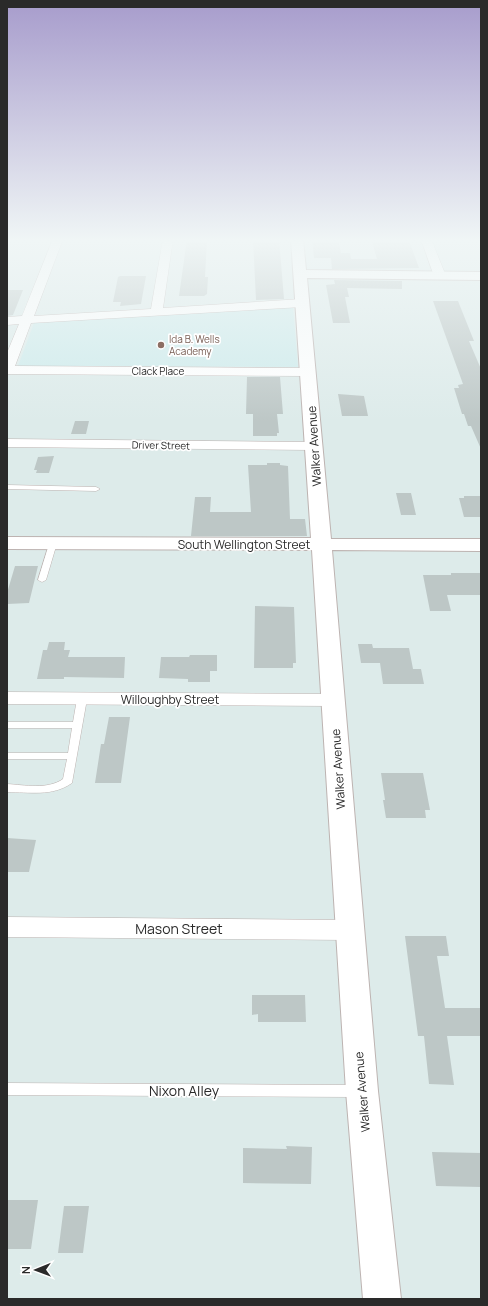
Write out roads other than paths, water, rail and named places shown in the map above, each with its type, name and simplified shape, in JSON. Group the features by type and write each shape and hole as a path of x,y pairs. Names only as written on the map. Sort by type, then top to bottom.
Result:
{"street":[{"path":"7,370 34,300"},
{"path":"157,311 159,300"},
{"name":"Walker Avenue","path":"302,300 362,1091 382,1299"},
{"path":"7,321 302,303"},
{"name":"Clack Place","path":"7,370 308,372"},
{"name":"Driver Street","path":"7,443 314,446"},
{"name":"South Wellington Street","path":"7,543 481,545"},
{"name":"Willoughby Street","path":"7,698 333,700"},
{"name":"Mason Street","path":"7,927 350,930"}],"lane":[{"path":"7,487 96,489"},
{"path":"42,580 53,543"},
{"path":"7,788 54,788 62,787 68,781 82,699"},
{"path":"7,725 78,725"},
{"path":"7,756 72,756"},
{"name":"Nixon Alley","path":"7,1089 362,1091"}],"place":[{"name":"Ida B. Wells Academy","path":"161,345"}]}
